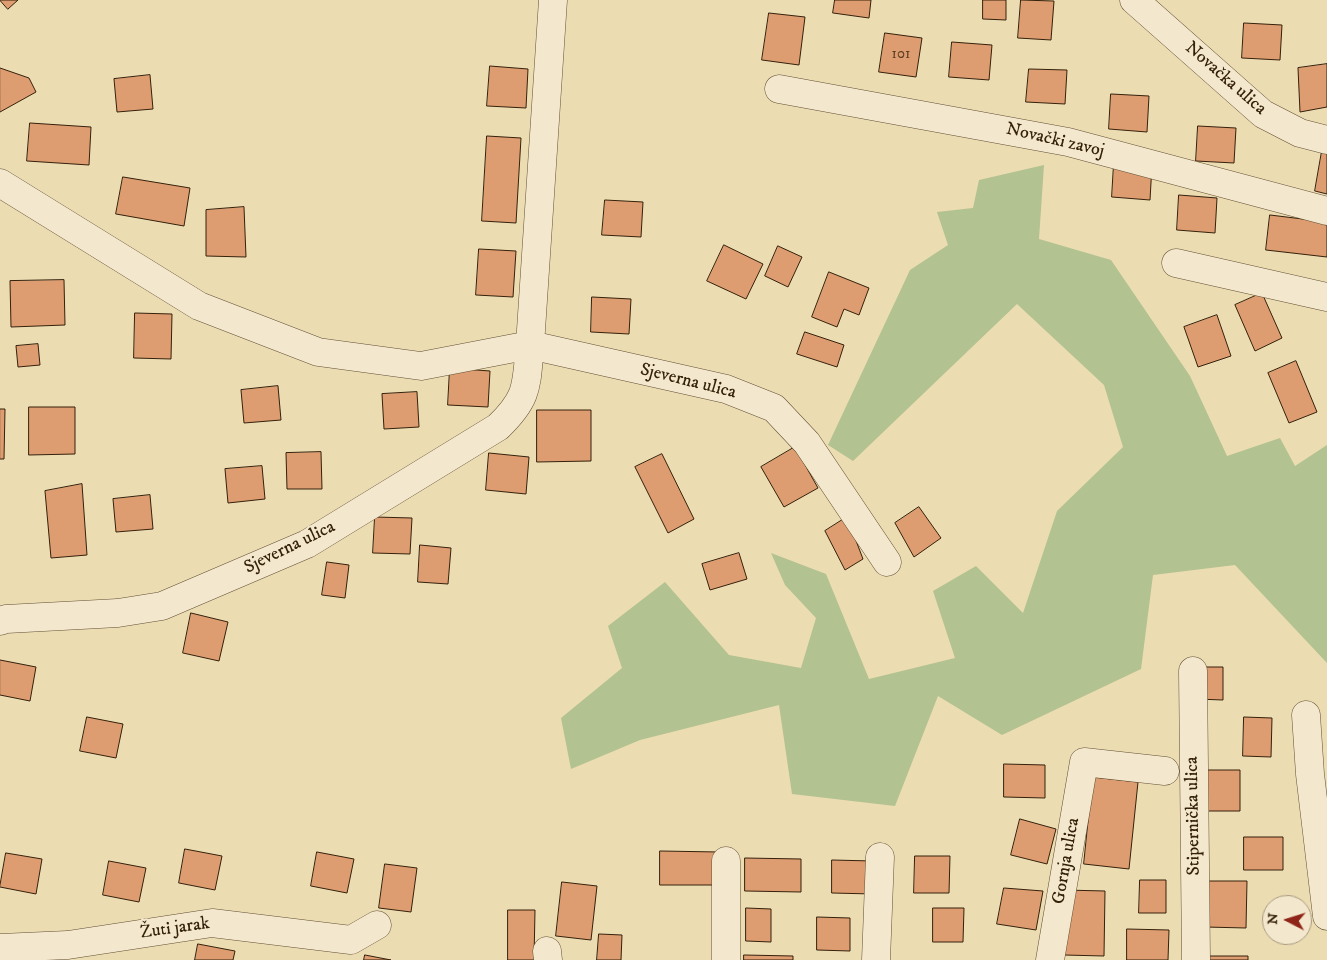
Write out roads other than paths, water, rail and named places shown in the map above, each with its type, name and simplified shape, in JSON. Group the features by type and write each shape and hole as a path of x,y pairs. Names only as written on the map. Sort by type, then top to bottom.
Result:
{"street":[{"name":"Sjeverna ulica","path":"0,622 6,619 118,613 162,606 307,544 498,427 515,410 526,389 553,0"},
{"name":"Novačka ulica","path":"1134,0 1262,114 1300,133 1327,140"},
{"name":"Novački zavoj","path":"779,89 1068,142 1327,211"},
{"name":"Sjeverna ulica","path":"0,183 199,306 318,352 421,366 530,345 726,389 774,408 807,443 887,562"},
{"path":"1176,263 1327,297"},
{"name":"Stipernička ulica","path":"1193,672 1196,960"},
{"path":"1306,715 1310,774 1327,916"},
{"name":"Gornja ulica","path":"1050,960 1084,762 1165,772"},
{"path":"876,960 880,857"},
{"path":"726,861 726,960"},
{"name":"Žuti jarak","path":"0,948 68,945 212,923 351,940 377,925"}]}
